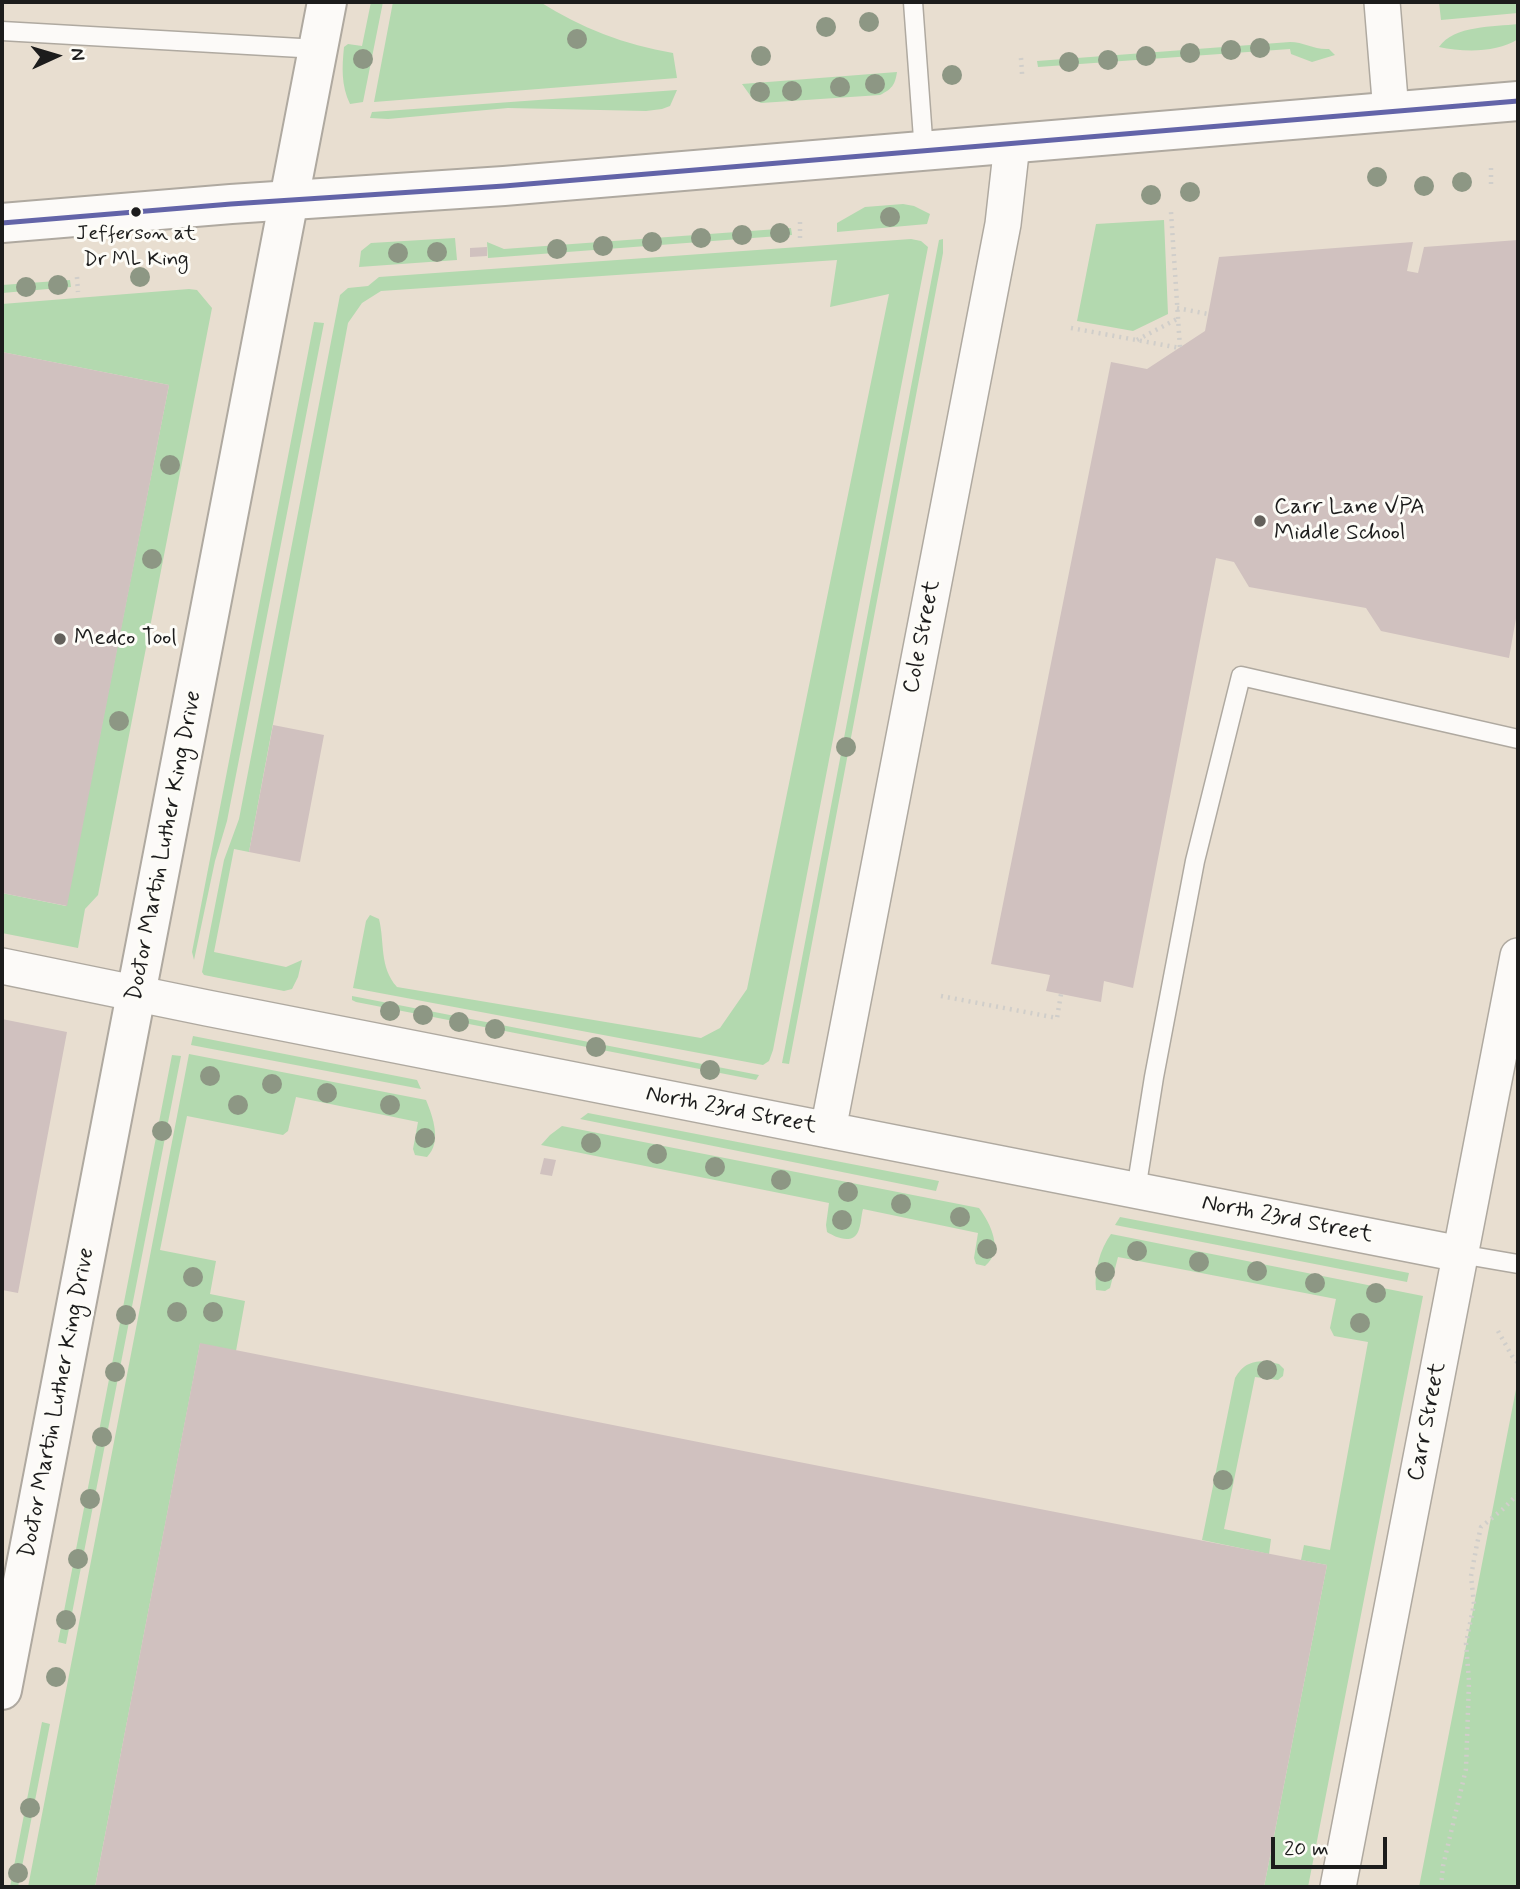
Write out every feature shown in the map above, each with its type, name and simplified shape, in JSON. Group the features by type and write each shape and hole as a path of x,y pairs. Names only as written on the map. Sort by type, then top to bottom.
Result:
{"main road":[{"name":"Doctor Martin Luther King Drive","path":"2,1690 327,2"},
{"path":"2,223 504,186 1518,102"}],"street":[{"path":"1381,2 1391,112"},
{"name":"Cole Street","path":"828,1130 1003,224 1012,144"},
{"name":"North 23rd Street","path":"2,966 1460,1254"},
{"name":"Carr Street","path":"1338,1887 1517,967"}],"lane":[{"path":"913,2 923,152"},
{"path":"2,31 318,49"},
{"path":"1136,1190 1154,1077 1195,862 1241,676 1518,739"},
{"path":"1460,1254 1518,1264"}],"path":[{"path":"699,2 699,9"},
{"path":"1021,58 1022,74"},
{"path":"1490,168 1491,190"},
{"path":"1071,328 1180,348 1171,212"},
{"path":"800,222 800,240"},
{"path":"77,277 78,292"},
{"path":"1177,308 1208,314"},
{"path":"1136,340 1177,319"},
{"path":"940,996 1056,1018 1061,994"},
{"path":"1498,1331 1518,1363"},
{"path":"1441,1887 1443,1866 1466,1769 1469,1681 1466,1643 1474,1604 1471,1576 1473,1565 1481,1527 1518,1494"}],"green space":[{"path":"371,2 383,2 363,102 350,104 343,76 344,47 348,44 362,46"},
{"path":"393,2 540,2 571,20 604,34 673,53 677,78 374,102"},
{"path":"1439,2 1518,2 1518,13 1441,20"},
{"path":"1518,24 1518,39 1500,47 1459,50 1439,47 1446,40 1464,31"},
{"path":"1290,42 1329,49 1335,55 1312,62 1291,54 1290,49 1038,67 1037,61"},
{"path":"897,72 892,86 880,95 761,103 752,98 742,84"},
{"path":"677,90 670,106 646,111 508,108 388,119 370,118 372,112"},
{"path":"903,204 930,214 927,224 837,232 837,223 865,207"},
{"path":"1164,220 1168,314 1133,331 1077,321 1096,224"},
{"path":"791,228 792,235 488,258 487,242 504,249"},
{"path":"455,238 457,260 359,267 361,251 371,243"},
{"path":"911,239 921,241 928,247 769,1061 763,1065 353,988 366,921 370,915 379,919 387,971 397,987 701,1038 720,1028 747,989 889,294 830,307 837,260 381,291 362,303 348,323 249,852 234,849 214,952 286,967 302,960 292,989 284,991 204,975 202,972 224,860 239,819 340,295 348,288 368,286 379,277"},
{"path":"943,239 943,253 789,1064 782,1063 939,240"},
{"path":"70,280 71,287 2,293 2,285"},
{"path":"197,290 212,308 98,895 85,909 78,948 2,933 2,893 66,906 169,385 2,352 2,304"},
{"path":"314,322 324,323 227,821 215,861 194,960 192,952"},
{"path":"352,996 759,1075 756,1080 356,1002 352,1000"},
{"path":"193,1036 417,1080 421,1089 191,1045"},
{"path":"189,1054 426,1100 433,1122 434,1144 427,1157 415,1155 413,1149 418,1122 296,1097 288,1131 283,1135 187,1116 160,1250 216,1261 210,1294 245,1301 236,1351 200,1344 95,1887 28,1887"},
{"path":"172,1055 181,1056 66,1644 58,1642"},
{"path":"588,1113 939,1181 936,1191 580,1119"},
{"path":"562,1126 979,1208 994,1237 994,1253 985,1266 976,1264 974,1258 978,1233 863,1209 859,1230 855,1236 848,1239 839,1238 827,1232 829,1203 541,1145"},
{"path":"1120,1217 1409,1273 1407,1282 1115,1225"},
{"path":"1111,1234 1423,1296 1308,1887 1264,1887 1327,1565 1301,1560 1304,1545 1330,1550 1368,1342 1334,1336 1330,1328 1336,1299 1118,1257 1110,1288 1105,1291 1096,1290 1099,1260"},
{"path":"1264,1361 1279,1364 1284,1369 1283,1376 1278,1380 1255,1377 1224,1529 1271,1539 1269,1554 1202,1540 1235,1378 1247,1365"},
{"path":"1518,1379 1518,1887 1419,1887"},
{"path":"42,1722 50,1724 18,1887 10,1887"}],"building":[{"name":"Carr Lane VPA Middle School","path":"1518,240 1518,607 1509,658 1381,631 1366,608 1249,587 1234,562 1216,558 1133,988 1104,981 1101,1002 1046,991 1050,975 991,964 1111,362 1147,369 1205,331 1219,257 1413,242 1407,271 1418,273 1424,247"},
{"path":"487,247 487,256 470,257 470,248"},
{"name":"Medco Tool","path":"2,352 169,385 67,906 2,893"},
{"path":"273,725 324,735 300,862 249,852"},
{"path":"2,1019 67,1032 18,1293 2,1290"},
{"path":"544,1158 556,1160 552,1176 540,1174"},
{"path":"200,1343 1327,1565 1264,1887 95,1887"}],"transit line":[{"path":"2,223 231,204 504,186 1518,101"}],"place":[{"name":"Jefferson at Dr ML King","path":"136,212"},
{"name":"Carr Lane VPA Middle School","path":"1260,521"},
{"name":"Medco Tool","path":"60,639"}]}
